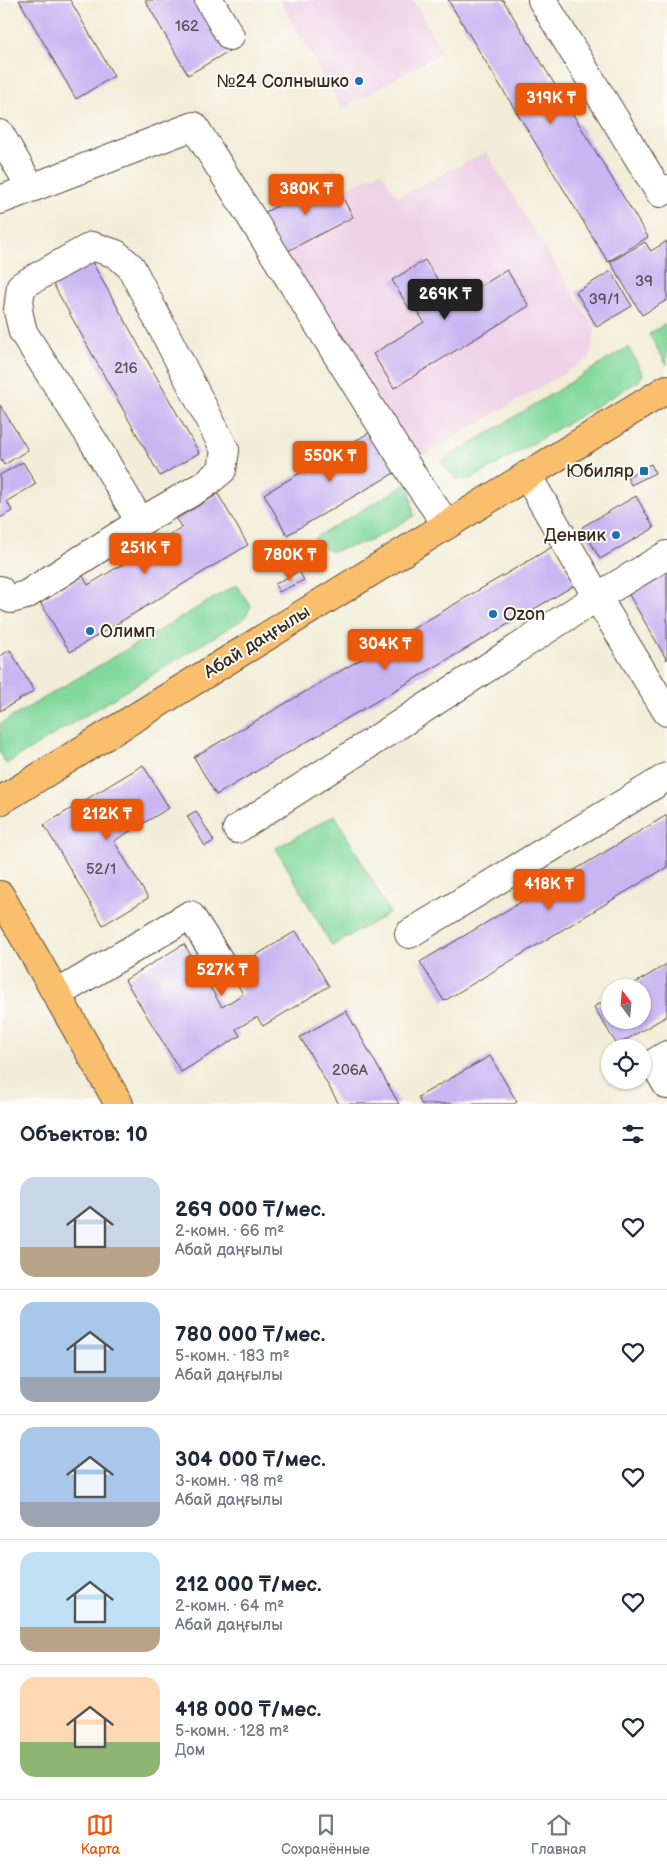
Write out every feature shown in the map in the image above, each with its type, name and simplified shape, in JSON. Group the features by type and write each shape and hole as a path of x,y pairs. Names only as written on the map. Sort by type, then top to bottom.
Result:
{"main road":[{"name":"Абай даңғылы","path":"0,801 667,389"},
{"path":"0,896 119,1104"}],"lane":[{"path":"209,0 230,36"},
{"path":"542,0 660,193 667,189"},
{"path":"0,200 194,126 415,479 447,525"},
{"path":"0,134 31,188"},
{"path":"0,590 2,595 11,599 26,595 140,522 204,485 222,470 226,450 131,267 116,254 92,246 21,286 18,311 23,332 95,444 140,522"},
{"path":"527,475 597,597 667,712"},
{"path":"237,829 597,597 667,555"},
{"path":"409,934 667,777"},
{"path":"57,994 190,915 219,960"},
{"path":"667,1055 654,1063 667,1085"}],"shaded area":[{"name":"№24 Солнышко","path":"280,0 413,0 442,52 342,109"},
{"path":"486,152 595,329 590,358 414,461 260,215 335,167 345,188 381,172 398,197"}],"green space":[{"path":"667,323 667,365 649,334"},
{"path":"628,347 643,374 639,381 472,479 456,479 441,462"},
{"path":"405,485 410,490 414,516 370,541 331,552 313,539"},
{"path":"236,585 251,606 245,618 6,764 0,753 0,724"},
{"path":"335,815 390,913 332,946 276,848"}],"building":[{"path":"19,0 70,0 114,76 76,99"},
{"path":"145,0 199,0 229,51 188,75"},
{"path":"448,0 503,0 648,237 608,262"},
{"path":"332,177 353,217 280,255 260,215"},
{"path":"667,241 667,300 642,315 610,262 645,242 651,251"},
{"path":"91,260 199,453 160,476 52,282"},
{"path":"425,260 443,288 438,291 447,307 507,270 529,306 394,388 373,354 424,322 415,307 410,310 392,280"},
{"path":"611,271 632,306 597,327 576,292"},
{"path":"0,405 28,450 4,465 0,458"},
{"path":"372,431 396,472 287,535 264,494"},
{"path":"23,462 36,484 7,501 12,511 0,518 0,475"},
{"path":"651,464 655,473 631,485 627,477"},
{"path":"218,494 248,545 70,652 40,602 83,576 88,585 182,528 176,519"},
{"path":"636,496 654,528 600,559 582,527"},
{"path":"552,547 575,585 216,795 194,757"},
{"path":"667,570 667,660 628,593"},
{"path":"299,571 304,580 279,592 275,584"},
{"path":"10,650 34,691 0,711 0,656"},
{"path":"143,765 169,808 114,841 148,898 103,925 44,825"},
{"path":"196,811 214,841 205,846 187,816"},
{"path":"667,815 667,867 444,1001 420,962"},
{"path":"296,931 329,986 263,1026 257,1017 236,1029 240,1036 181,1072 125,980 184,944 222,1007 243,994 230,971"},
{"path":"667,964 667,1016 651,1025 651,979 642,979"},
{"path":"601,1003 601,1019 594,1007"},
{"path":"346,1011 399,1104 339,1104 300,1037"},
{"path":"607,1029 645,1029 627,1039 613,1039"},
{"path":"490,1056 517,1102 514,1104 421,1104 418,1097"}],"place":[{"name":"№24 Солнышко","path":"359,81"},
{"name":"Юбиляр","path":"644,471"},
{"name":"Денвик","path":"616,535"},
{"name":"Ozon","path":"493,614"},
{"name":"Олимп","path":"90,631"}]}
